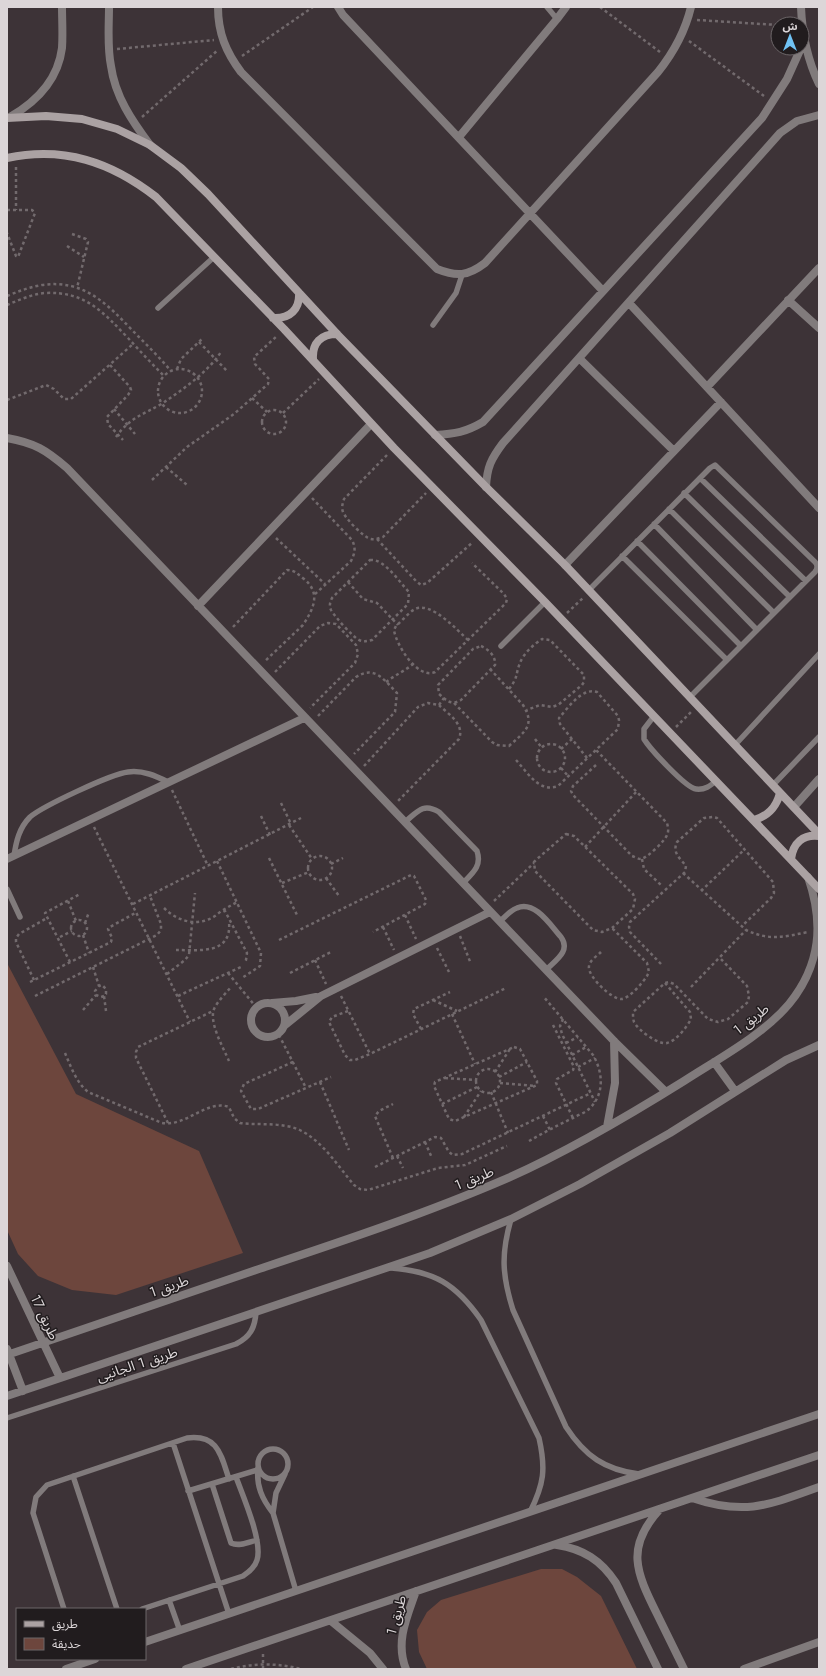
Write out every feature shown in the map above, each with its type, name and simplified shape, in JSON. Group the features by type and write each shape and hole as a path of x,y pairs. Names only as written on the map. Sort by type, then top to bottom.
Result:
{"street":[{"path":"8,118 26,108 39,96 50,82 58,66 62,48 62,7"},
{"path":"109,7 109,50 114,80 122,103 134,124 150,145"},
{"path":"218,7 218,20 223,41 233,62 241,72 428,260 438,269 450,274 462,275 474,271 484,263 668,59 682,35 691,7"},
{"path":"338,7 348,20 603,291"},
{"path":"459,137 558,19 566,7"},
{"path":"435,435 457,433 468,430 483,422 762,118 787,79 798,56"},
{"path":"809,56 819,84"},
{"path":"486,487 487,471 493,456 780,133 797,121 819,115"},
{"path":"8,118 46,116 82,120 117,129 150,145 181,168 208,194 299,293 435,435 589,590 819,835"},
{"path":"7,158 41,154 66,156 91,161 115,169 136,181 156,196 313,359 371,424 670,732 819,889"},
{"path":"707,387 819,268"},
{"path":"273,318 287,316 293,312 299,300 299,293"},
{"path":"788,300 819,328"},
{"path":"629,302 819,508"},
{"path":"313,359 314,346 318,340 331,334 338,334"},
{"path":"579,358 674,451"},
{"path":"565,565 720,402"},
{"path":"198,606 371,424"},
{"path":"7,438 26,441 48,452 67,468 303,717 614,1041 666,1092"},
{"path":"11,858 303,717"},
{"path":"794,807 819,779"},
{"path":"754,820 768,814 778,801 780,794"},
{"path":"791,859 792,850 804,837 819,835"},
{"name":"طريق 1","path":"8,1352 43,1343 406,1219 509,1178 559,1154 666,1092 714,1062 774,1020 789,1004 802,986 811,966 816,948 818,930 814,894 807,876"},
{"path":"321,996 284,1026 279,1034 273,1037 266,1038 260,1036 254,1032 251,1026 250,1019 256,1007 266,1003 296,1002 321,996 434,940 489,910"},
{"path":"271,1003 278,1006 283,1012 285,1019 284,1026"},
{"path":"607,1127 615,1083 614,1041"},
{"path":"7,1396 389,1268 430,1253 511,1219 614,1166 786,1060 819,1045"},
{"path":"714,1062 735,1091"},
{"name":"طريق 17","path":"7,1266 60,1378"},
{"path":"8,1352 23,1391"},
{"path":"146,1642 819,1414"},
{"path":"186,1669 819,1455"},
{"path":"692,1498 712,1505 733,1508 754,1507 775,1503 819,1487"},
{"path":"662,1508 649,1521 641,1537 637,1555 638,1573 684,1669"},
{"path":"556,1545 570,1547 584,1552 597,1560 608,1570 616,1583 658,1669"},
{"name":"طريق 1","path":"406,1669 401,1651 401,1639 416,1591"},
{"path":"331,1621 370,1653 382,1669"},
{"path":"744,1669 819,1642"},
{"path":"66,1669 92,1660"}],"lane":[{"path":"547,7 558,19"},
{"path":"158,308 214,257"},
{"path":"433,325 456,293 462,275"},
{"path":"589,590 712,466 718,467 817,565 818,568 815,572 690,697"},
{"path":"700,478 806,581"},
{"path":"684,493 790,597"},
{"path":"669,509 774,613"},
{"path":"654,524 757,630"},
{"path":"637,541 741,646"},
{"path":"622,556 727,660"},
{"path":"501,646 544,602"},
{"path":"735,745 819,654"},
{"path":"654,716 644,729 644,739 687,786 697,790 703,789 716,781"},
{"path":"773,785 819,737"},
{"path":"11,858 21,829 30,818 42,810 114,775 128,772 142,772 156,776 168,782"},
{"path":"405,822 420,809 427,807 433,808 445,818 477,851 479,857 477,868 463,883"},
{"path":"7,889 20,918"},
{"path":"500,922 516,908 529,907 535,909 562,937 565,942 563,953 546,970"},
{"path":"511,1219 506,1237 504,1255 504,1274 508,1292 513,1310 566,1427 576,1442 605,1466 623,1472 642,1474"},
{"path":"389,1268 411,1269 451,1287 468,1302 480,1320 539,1438 543,1457 543,1476 539,1495 530,1512"},
{"name":"طريق 1 الجانيى","path":"7,1418 236,1344 245,1339 252,1332 256,1312"},
{"path":"64,1608 33,1513 36,1497 47,1485 195,1437 209,1441 220,1451 229,1479"},
{"path":"173,1443 229,1614"},
{"path":"273,1512 276,1493 288,1464 284,1454 275,1450 270,1450 261,1455 258,1467 258,1486 261,1496 273,1512 296,1591"},
{"path":"188,1491 229,1479 258,1467"},
{"path":"258,1467 262,1475 271,1480 285,1474"},
{"path":"73,1476 117,1608"},
{"path":"145,1608 243,1576 251,1570 257,1562 259,1552 257,1540 236,1476"},
{"path":"212,1484 231,1543 235,1545 257,1540"},
{"path":"169,1600 180,1631"}],"path":[{"path":"233,62 313,7"},
{"path":"600,7 668,59"},
{"path":"688,20 770,25"},
{"path":"682,35 772,103"},
{"path":"109,50 223,41"},
{"path":"134,124 223,41"},
{"path":"16,156 16,210"},
{"path":"7,210 32,210 35,213 18,257 16,256 7,233"},
{"path":"72,234 87,240 77,288"},
{"path":"67,246 84,257"},
{"path":"7,296 27,288 44,284 60,284 77,288 92,294 106,303 171,371"},
{"path":"7,305 30,296 45,293 75,297 89,303 102,311 164,376"},
{"path":"152,480 187,447 234,414 270,382 267,376 255,364 254,357 284,329"},
{"path":"177,369 181,359 203,338"},
{"path":"199,342 228,372"},
{"path":"7,400 46,385 54,389 64,399 71,399 133,344"},
{"path":"117,436 126,424 162,403 197,377 216,360 221,352"},
{"path":"110,365 131,390 107,417 106,421 117,436 123,440"},
{"path":"177,369 188,370 197,377 200,382 202,394 197,404 193,408 183,412 177,412 166,407 162,403 159,392 161,381 164,376 177,369"},
{"path":"283,413 326,373"},
{"path":"252,398 267,412"},
{"path":"114,409 135,434"},
{"path":"275,409 283,413 287,421 286,426 280,433 276,434 267,432 264,428 262,420 267,412 275,409"},
{"path":"394,448 348,493 344,499 342,506 343,513 364,536 370,539 383,537 432,487"},
{"path":"166,467 187,485"},
{"path":"306,492 352,540 355,547 355,554 351,561 314,595"},
{"path":"269,531 325,584"},
{"path":"377,539 416,581 422,585 427,583 480,537"},
{"path":"370,560 375,560 382,563 409,592 410,596 408,604 393,618 372,640 364,642 356,638 334,614 330,606 332,598 370,560"},
{"path":"468,640 436,612 425,608 415,609 394,630 397,642 404,654 423,672 430,674 435,672 468,640 506,603 507,599 504,594 472,563"},
{"path":"226,635 287,570 296,572 311,585 314,595 311,611 303,625 257,668"},
{"path":"348,582 365,600 377,603 393,618 398,625"},
{"path":"561,619 589,590"},
{"path":"268,679 320,626 328,623 336,624 356,645 358,654 355,663 303,717"},
{"path":"509,689 518,677 519,664 523,656 542,639 550,640 584,675 584,682 582,685 558,705 552,707 540,705 527,710"},
{"path":"476,647 485,648 494,657 495,665 491,670 461,700 454,703 448,702 439,694 438,685 476,647"},
{"path":"386,682 414,664"},
{"path":"454,703 492,742 503,746 509,746 527,730 527,710 491,670"},
{"path":"311,724 356,677 363,673 370,672 378,674 397,693 395,712 347,762"},
{"path":"516,760 539,785 552,789 558,786 618,729 618,716 597,692 592,691 584,693 559,718 559,722 587,758"},
{"path":"439,705 444,698"},
{"path":"358,773 418,707 428,703 439,705 457,722 460,726 459,739 391,808"},
{"path":"670,732 698,706"},
{"path":"535,739 542,748"},
{"path":"561,749 572,740"},
{"path":"554,745 561,749 565,757 565,761 561,768 557,771 548,772 541,767 538,759 542,748 554,745"},
{"path":"596,750 638,791 667,823 669,829 665,840 646,857 642,859 632,856 573,795 571,791 573,786 596,765"},
{"path":"561,768 568,776"},
{"path":"168,782 208,866"},
{"path":"585,847 638,791"},
{"path":"281,803 290,824 312,859"},
{"path":"261,816 270,834"},
{"path":"662,964 630,932 630,922 686,869 686,866 676,854 675,846 677,842 704,818 713,816 717,818 770,877 774,887 771,898 742,927"},
{"path":"133,904 301,818"},
{"path":"90,820 150,938 190,1022"},
{"path":"489,910 534,862 566,834 574,836 633,894 635,899 633,909 612,928 602,932 593,930 535,871 534,862"},
{"path":"702,891 745,849"},
{"path":"319,856 323,856 329,860 331,864 330,873 322,880 314,878 309,872 308,865 312,859 319,856"},
{"path":"269,858 297,914"},
{"path":"331,864 343,858"},
{"path":"642,859 644,869 661,885"},
{"path":"217,861 261,953 260,966 242,978"},
{"path":"282,883 309,872"},
{"path":"683,873 746,930 769,938 781,938 818,930"},
{"path":"279,940 413,875 426,900 424,905 373,932"},
{"path":"326,878 339,896"},
{"path":"167,974 185,960 190,950 195,893"},
{"path":"70,962 45,915 46,912 80,894"},
{"path":"35,996 157,935 161,930 161,924 150,896"},
{"path":"68,900 76,921"},
{"path":"164,908 176,918 192,922 211,919 237,902"},
{"path":"223,910 225,911 247,953 244,963"},
{"path":"83,936 87,931 85,923 89,912"},
{"path":"30,982 111,942 112,938 108,929 137,912"},
{"path":"405,915 419,947"},
{"path":"34,980 16,942 16,938 19,934 47,918"},
{"path":"176,950 210,948 222,944 227,940 229,934 228,919"},
{"path":"76,921 85,923"},
{"path":"76,921 72,925 72,931 75,935 83,936"},
{"path":"383,927 398,958"},
{"path":"457,928 471,964"},
{"path":"600,952 590,962 589,971 591,976 611,996 621,999 627,997 647,976 649,967 647,962 612,928"},
{"path":"691,987 746,930"},
{"path":"60,936 72,931"},
{"path":"83,936 89,953"},
{"path":"434,940 450,972"},
{"path":"290,973 331,952"},
{"path":"665,983 690,1012 691,1019 672,1041 661,1043 656,1042 636,1024 633,1016 634,1012 665,983 670,982 674,984 708,1019 718,1022 728,1020 748,1002 749,991 747,986 719,958"},
{"path":"315,960 348,1011 370,1054"},
{"path":"93,967 99,986"},
{"path":"178,996 241,967"},
{"path":"228,973 256,1007"},
{"path":"99,986 102,985 106,989 106,994 104,996 106,1011"},
{"path":"83,1010 96,995 95,991 99,986"},
{"path":"229,1061 215,1027 213,1011 231,987"},
{"path":"348,1011 329,1020 345,1055 350,1060 355,1060 506,988"},
{"path":"422,1029 413,1011 416,1008 450,992"},
{"path":"96,995 101,997 104,996"},
{"path":"529,1140 588,1110 595,1102 601,1083 601,1073 595,1058 543,996"},
{"path":"432,1000 458,1011"},
{"path":"169,1124 136,1058 136,1052 138,1047 213,1011"},
{"path":"452,1014 475,1064"},
{"path":"563,1019 560,1030 595,1102"},
{"path":"553,1024 574,1067 573,1070 558,1079 556,1083 573,1118"},
{"path":"279,1034 306,1088"},
{"path":"566,1043 578,1037"},
{"path":"572,1055 586,1047"},
{"path":"495,1072 511,1048"},
{"path":"511,1048 518,1048 527,1062 537,1081 535,1086 455,1121 450,1120 434,1084 511,1048"},
{"path":"65,1053 77,1081 88,1092 162,1122 169,1124 178,1122 223,1104 229,1107 234,1118 240,1123 288,1126 306,1132 320,1145 354,1185 360,1189 368,1190 438,1168 465,1165 507,1146"},
{"path":"578,1067 595,1058"},
{"path":"293,1062 244,1084 241,1091 251,1108 255,1110 331,1077"},
{"path":"499,1077 527,1062"},
{"path":"487,1069 495,1072 499,1077 500,1083 496,1089 491,1092 481,1091 478,1087 476,1080 483,1070 487,1069"},
{"path":"444,1078 476,1080"},
{"path":"320,1082 349,1150"},
{"path":"500,1083 535,1086"},
{"path":"442,1104 478,1087"},
{"path":"464,1117 481,1091"},
{"path":"491,1092 508,1133"},
{"path":"375,1167 435,1137 441,1138 449,1152 457,1156 591,1093"},
{"path":"393,1104 379,1111 375,1116 393,1158"},
{"path":"543,1116 550,1130"},
{"path":"425,1142 432,1158"},
{"path":"397,1156 403,1168"},
{"path":"263,1669 264,1643"},
{"path":"231,1669 263,1664 301,1669"}],"green space":[{"path":"7,963 76,1094 199,1151 243,1253 116,1295 72,1290 38,1276 18,1254 7,1230"},
{"path":"541,1569 562,1569 577,1577 601,1596 637,1669 427,1669 419,1652 417,1630 427,1612 441,1600"}]}
